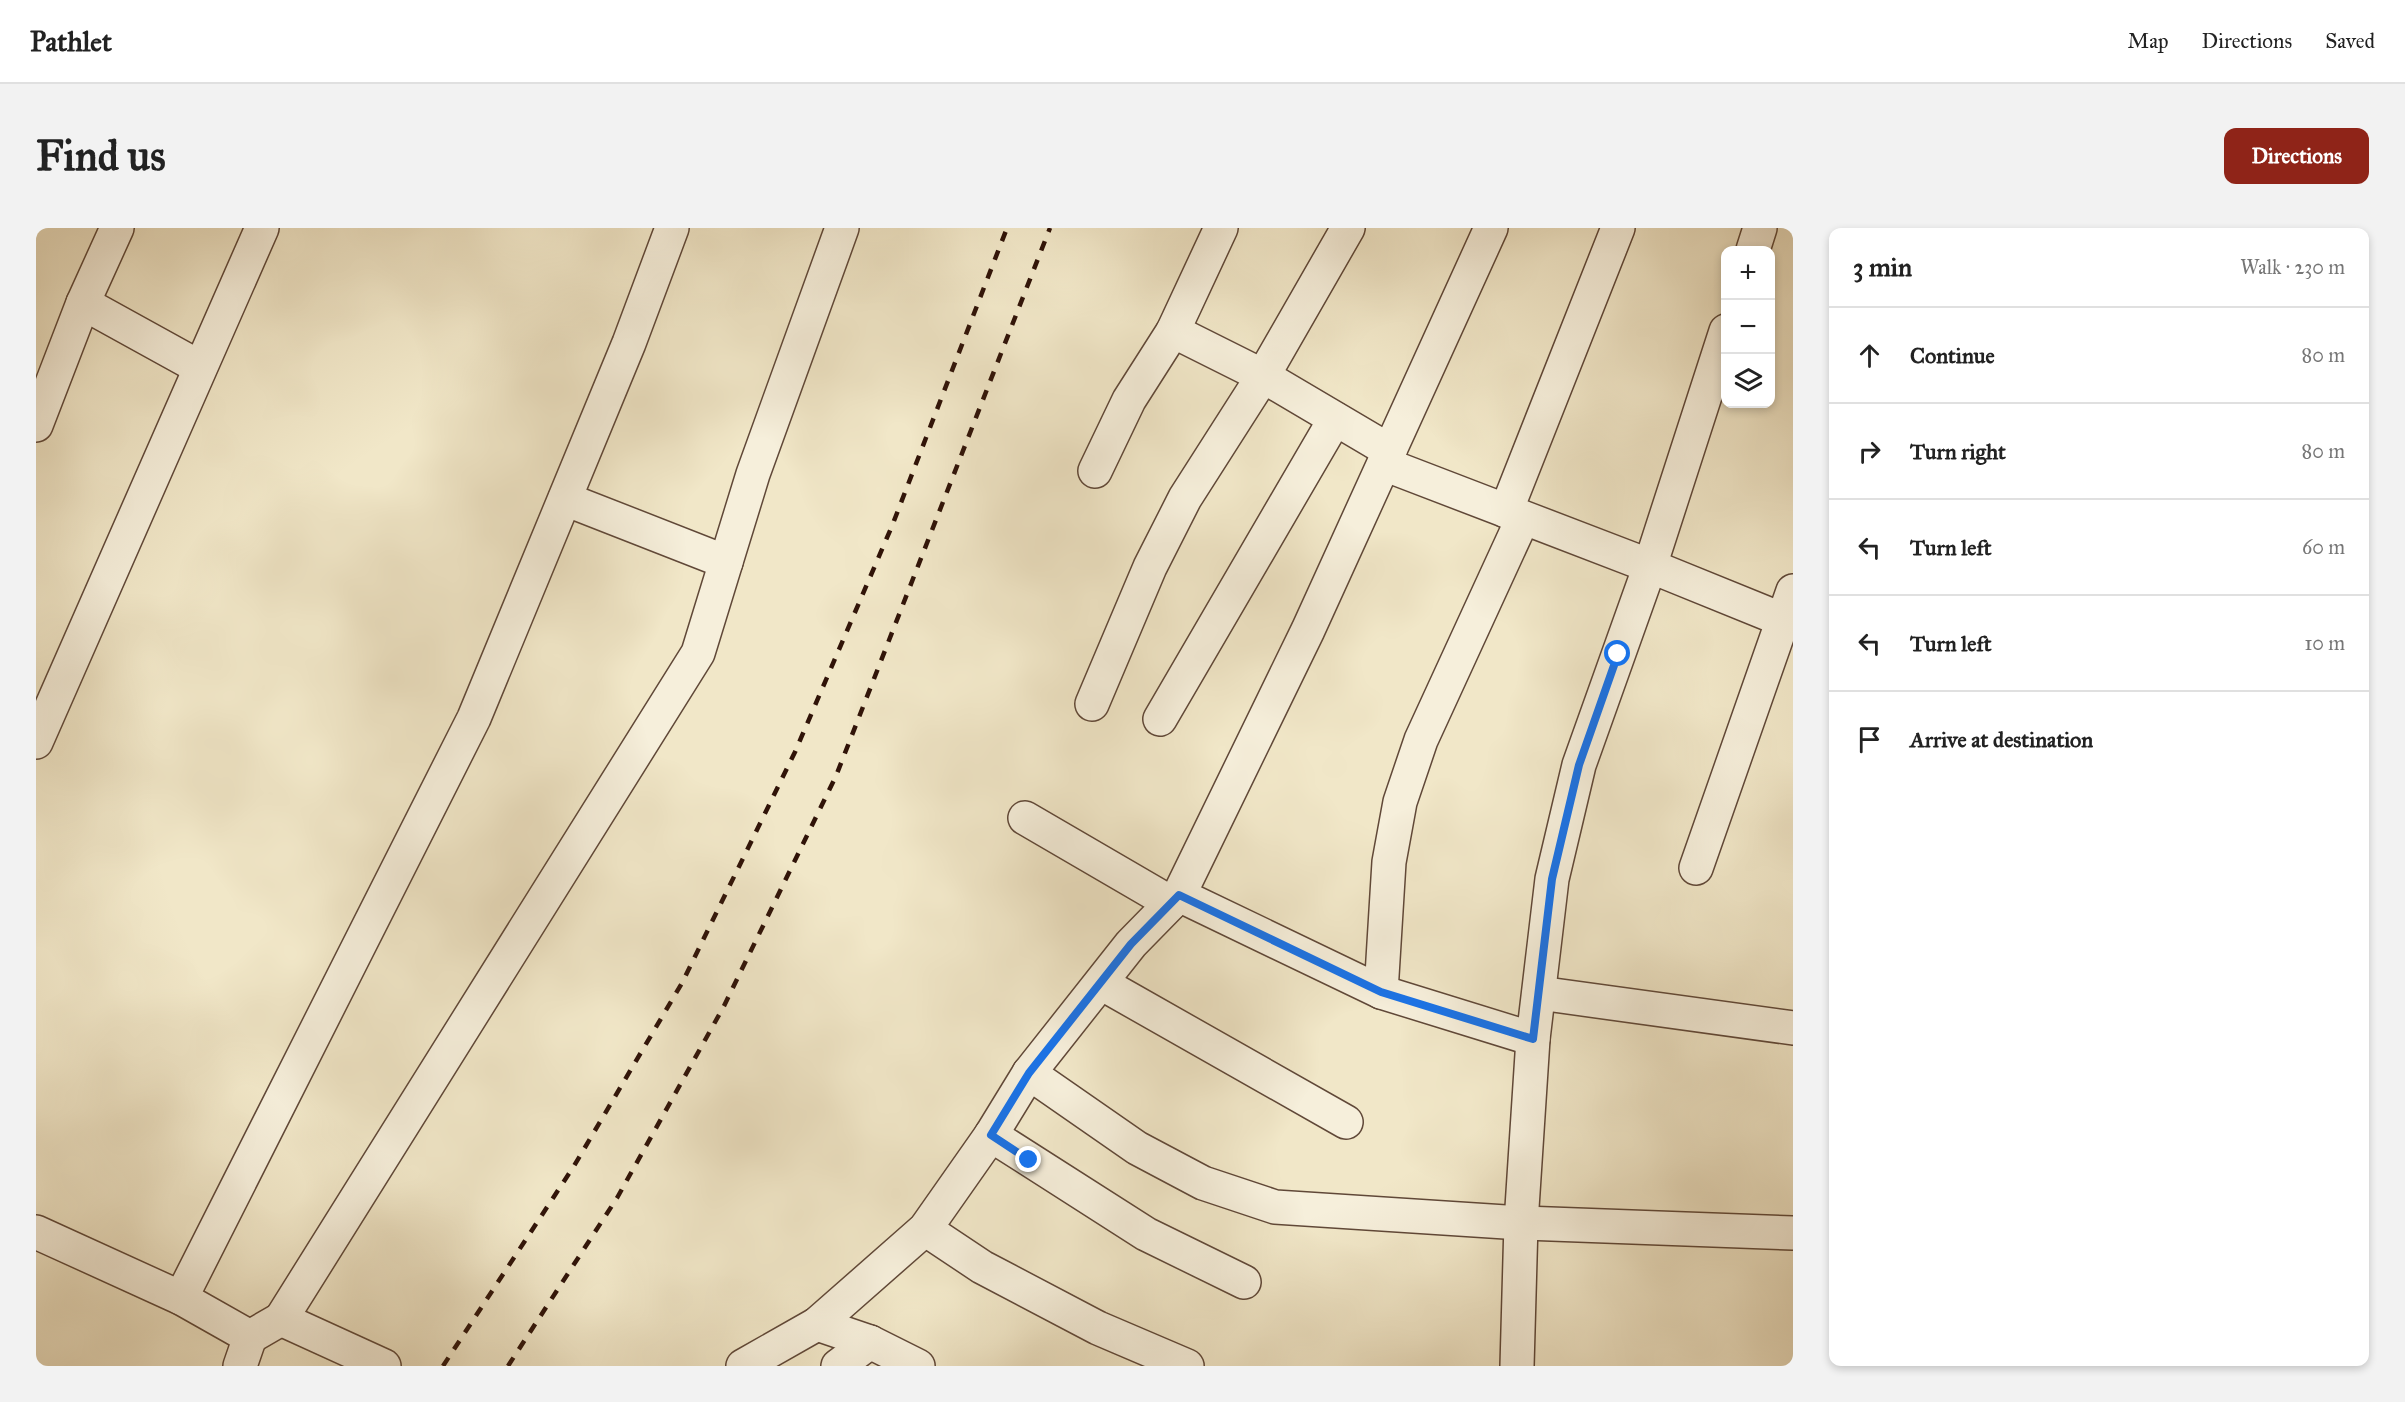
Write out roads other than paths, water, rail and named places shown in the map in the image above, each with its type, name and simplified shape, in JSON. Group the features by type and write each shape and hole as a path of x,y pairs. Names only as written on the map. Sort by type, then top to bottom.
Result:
{"street":[{"path":"36,425 83,303 117,228"},
{"path":"36,741 262,228"},
{"path":"182,1298 474,718 629,343 672,228"},
{"path":"36,1232 182,1298 245,1351 281,1319 698,653 753,474 842,228"},
{"path":"1095,471 1130,400 1173,331 1221,228"},
{"path":"1092,704 1150,567 1185,498 1263,376 1348,228"},
{"path":"743,1366 817,1324 925,1229 991,1135 1029,1073 1131,944 1175,899 1308,630 1491,228"},
{"path":"1381,992 1389,862 1400,802 1420,740 1514,515 1618,228"},
{"path":"1754,246 1761,228"},
{"path":"83,303 199,367"},
{"path":"1173,331 1263,376 1335,419 1387,458 1514,515 1650,566 1790,612 1696,868"},
{"path":"1517,1366 1521,1223 1533,1039 1552,879 1579,765 1650,566 1721,344"},
{"path":"1160,719 1335,419"},
{"path":"565,499 726,562"},
{"path":"1024,818 1175,899 1381,992 1533,1039"},
{"path":"1101,983 1346,1122"},
{"path":"1539,993 1793,1028"},
{"path":"1029,1073 1137,1148 1203,1183 1275,1207 1521,1223 1793,1233"},
{"path":"991,1135 1146,1234 1244,1282"},
{"path":"925,1229 982,1267 1098,1328 1187,1366"},
{"path":"281,1319 384,1366"},
{"path":"817,1324 870,1342 918,1366"},
{"path":"838,1366 870,1342"}],"railway":[{"path":"443,1366 574,1166 682,983 795,752 892,526 1007,228"},
{"path":"508,1366 617,1198 724,1006 836,776 1050,228"}]}
